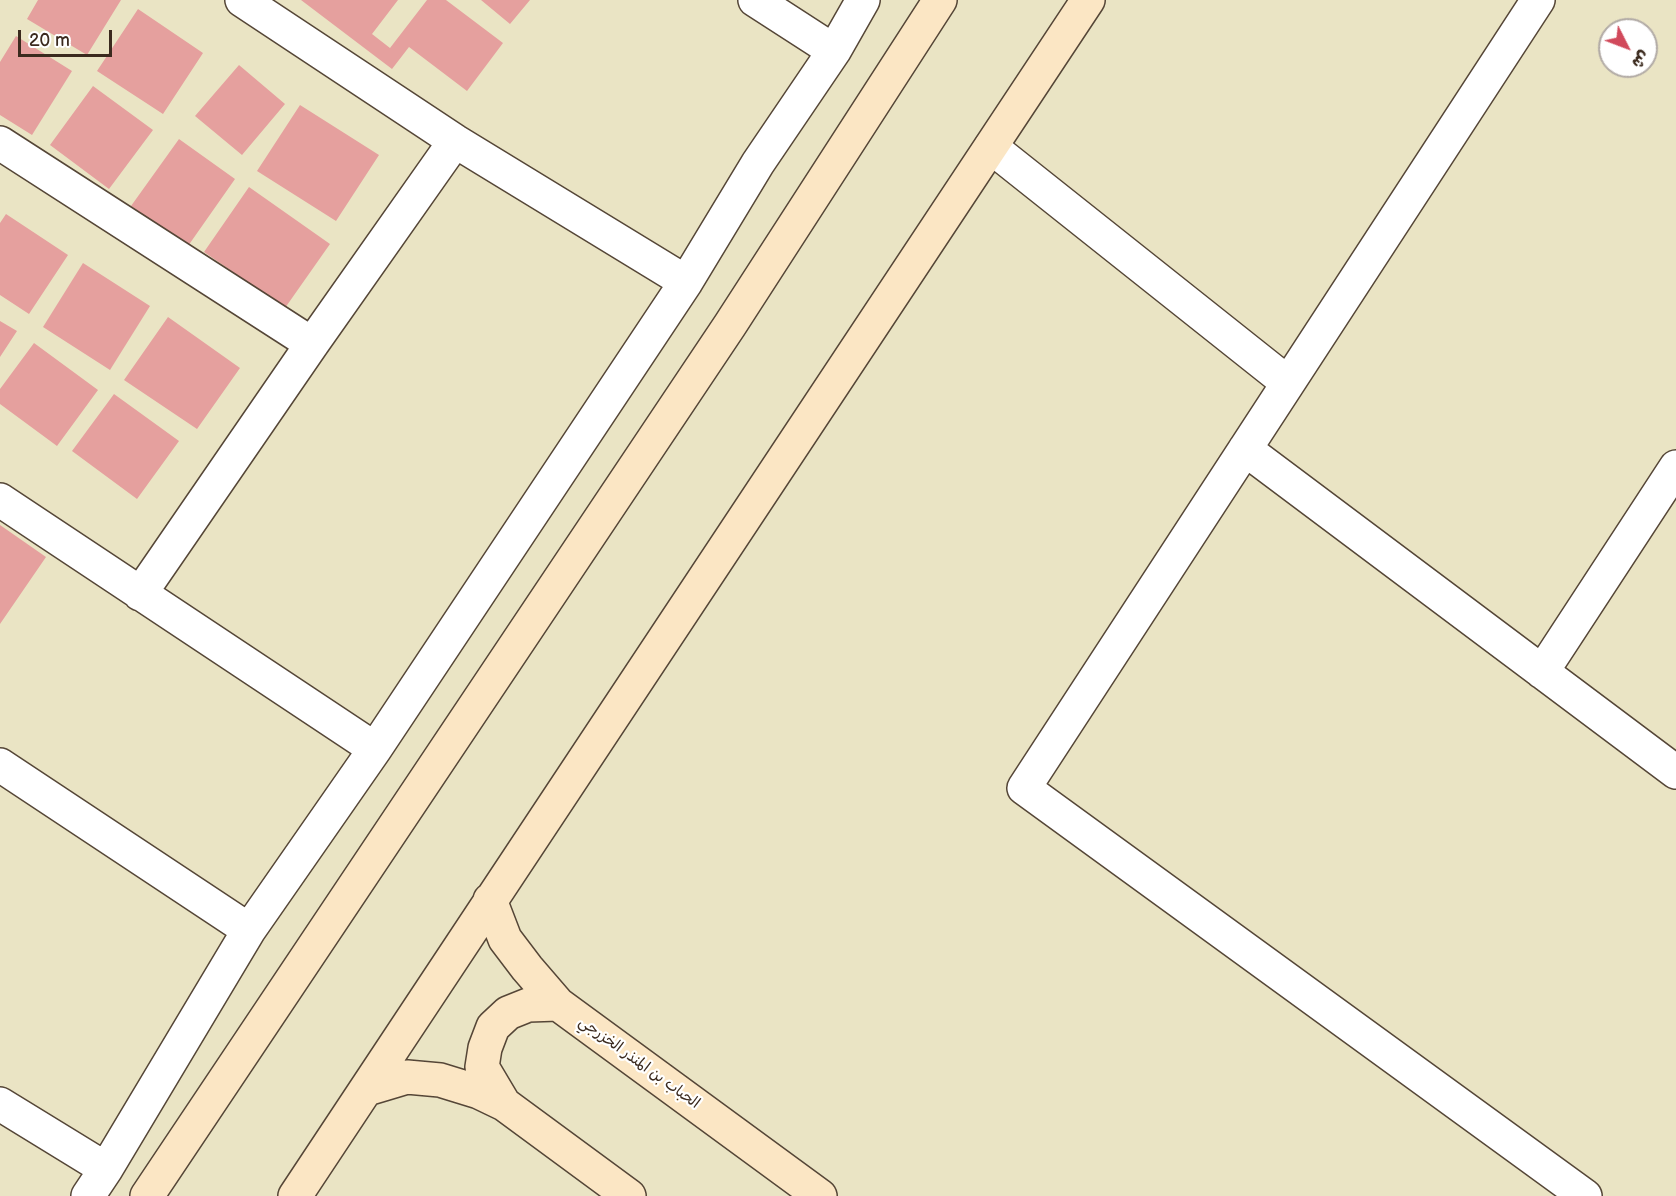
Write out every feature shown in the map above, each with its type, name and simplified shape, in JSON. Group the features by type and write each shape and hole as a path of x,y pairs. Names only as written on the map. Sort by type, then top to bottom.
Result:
{"main road":[{"path":"147,1196 730,325 940,0"},
{"path":"295,1196 1088,0"},
{"name":"الحباب بن المنذر الخزرجي","path":"490,900 505,939 558,1004 820,1196"},
{"path":"504,1104 482,1067 485,1048 493,1027 508,1013 528,1005 558,1004"},
{"path":"367,1089 407,1077 440,1080 479,1092 504,1104 629,1196"}],"street":[{"path":"756,0 834,51"},
{"path":"88,1196 249,930 375,749 686,282 758,163 834,51 863,0"},
{"path":"1538,0 1024,788 1585,1196"},
{"path":"254,3 455,141 686,282"},
{"path":"140,594 455,141"},
{"path":"0,143 312,344"},
{"path":"991,147 1288,383"},
{"path":"1245,448 1676,772"},
{"path":"1542,672 1676,467"},
{"path":"0,500 375,749"},
{"path":"0,765 249,930"},
{"path":"0,1104 106,1169"}],"building":[{"path":"38,0 121,0 87,55 27,19"},
{"path":"301,0 398,0 372,34 390,48 427,0 446,0 503,43 467,91 409,47 392,69"},
{"path":"481,0 530,0 510,24"},
{"path":"138,9 203,53 163,114 97,71"},
{"path":"16,36 72,71 32,135 0,115 0,62"},
{"path":"239,65 285,104 242,155 195,116"},
{"path":"93,86 153,130 109,189 50,145"},
{"path":"300,105 379,155 336,221 257,171"},
{"path":"179,139 235,179 188,246 131,206"},
{"path":"249,187 330,244 285,308 204,252"},
{"path":"6,214 68,255 29,314 0,295 0,223"},
{"path":"83,263 150,306 110,370 43,327"},
{"path":"168,317 240,368 197,429 124,380"},
{"path":"0,321 17,331 0,357"},
{"path":"34,343 98,390 57,446 0,404 0,389"},
{"path":"114,394 179,441 137,499 72,451"},
{"path":"0,525 46,557 0,624"}]}
